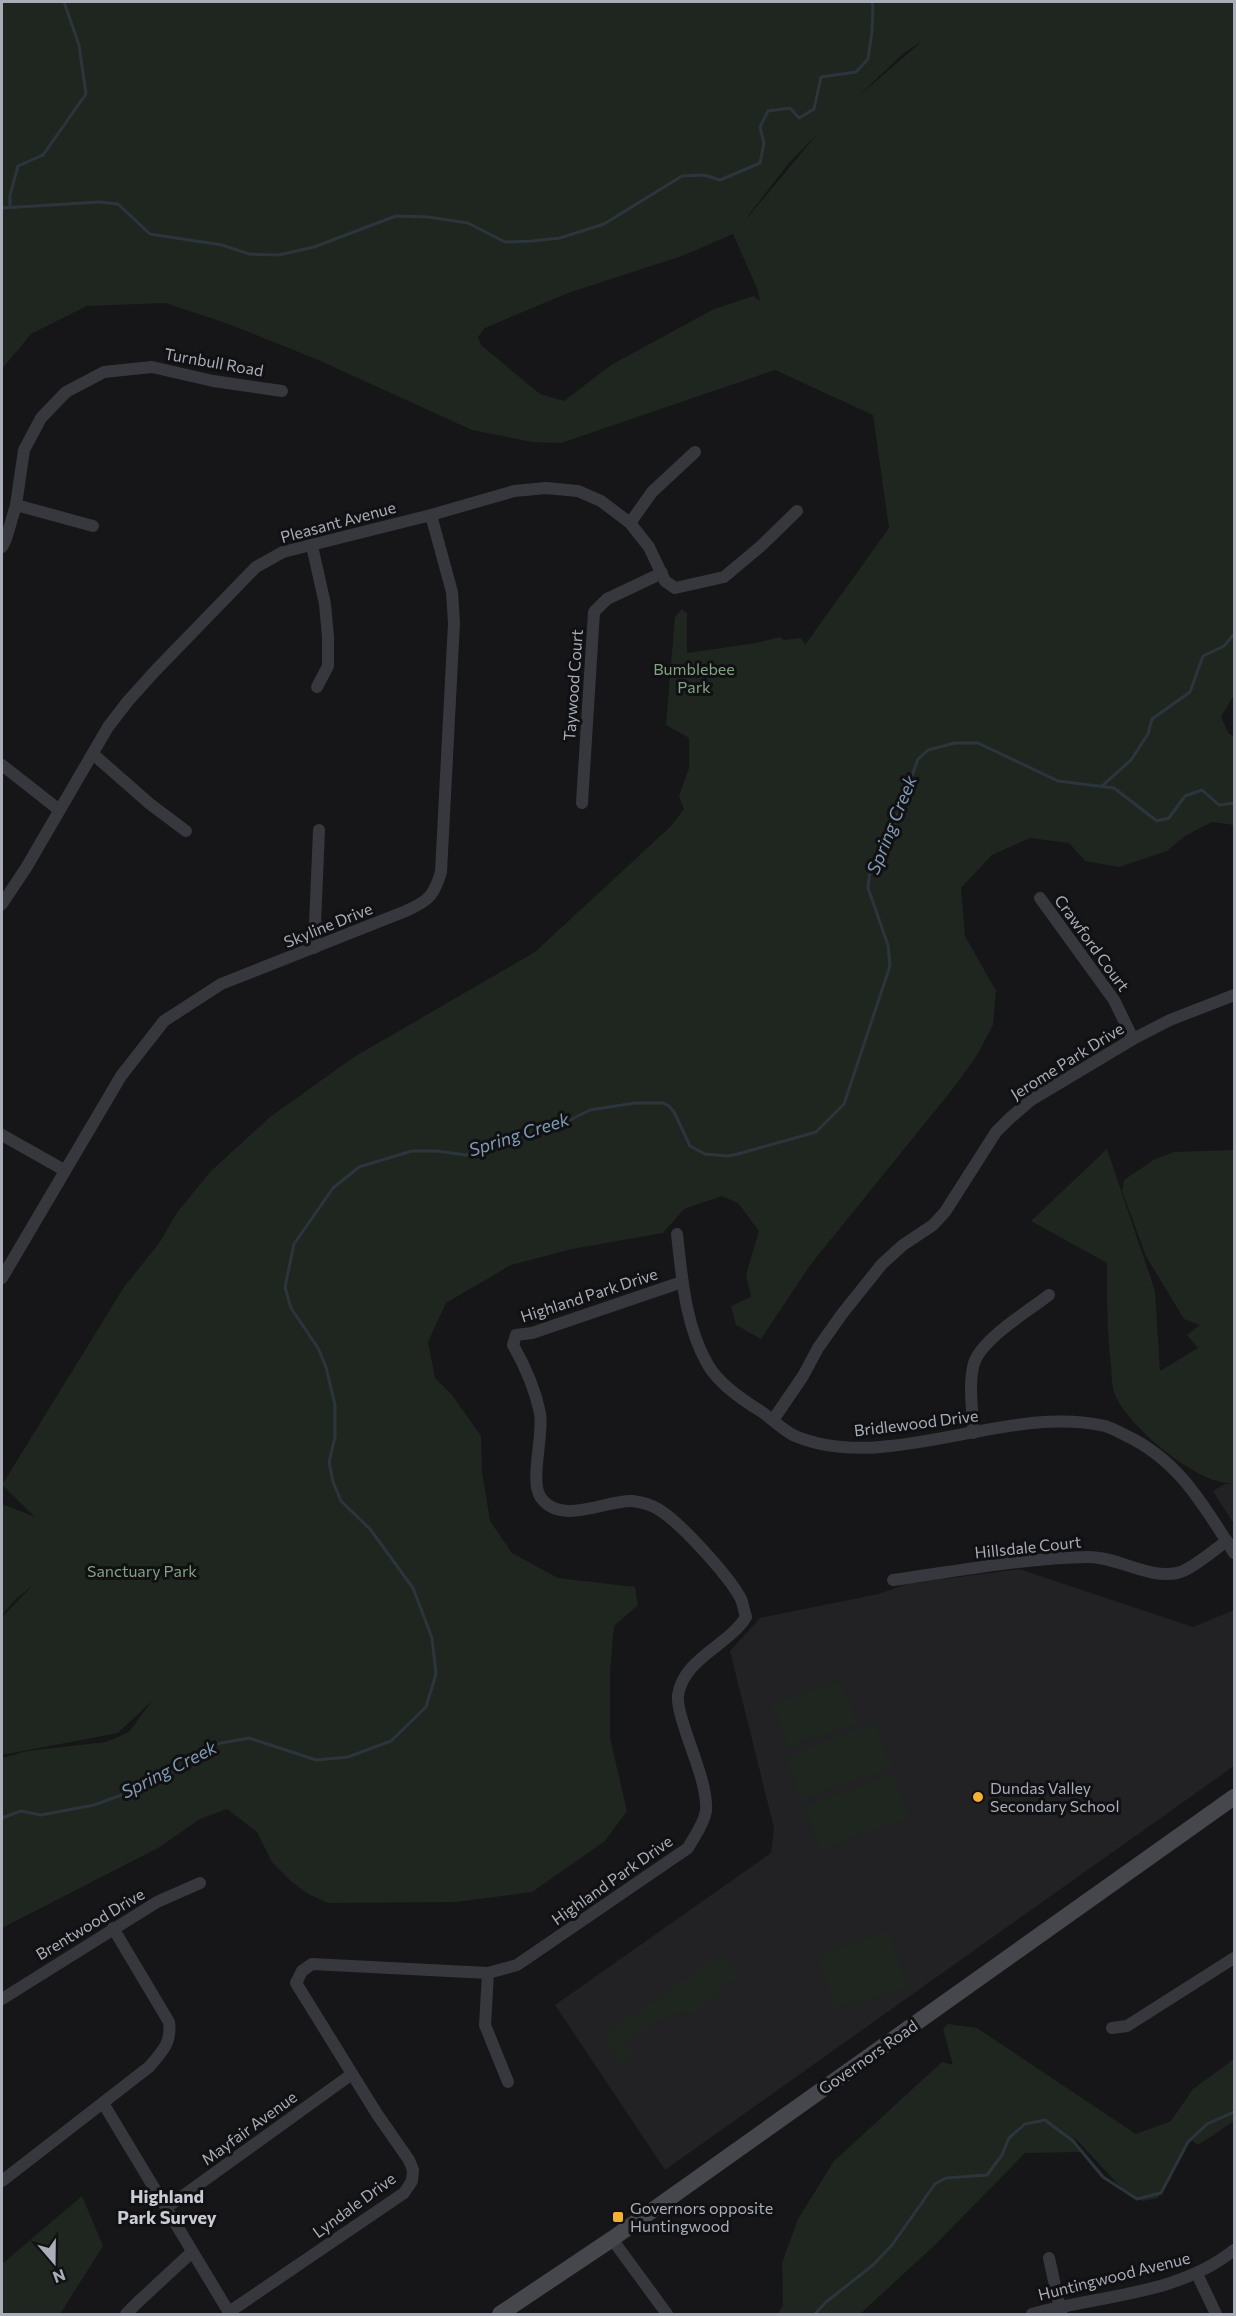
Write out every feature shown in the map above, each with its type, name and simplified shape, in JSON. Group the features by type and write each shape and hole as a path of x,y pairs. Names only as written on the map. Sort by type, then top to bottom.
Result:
{"main road":[{"name":"Governors Road","path":"500,2314 612,2240 1234,1797"}],"street":[{"name":"Turnbull Road","path":"2,547 16,505 24,450 41,418 66,392 104,372 152,367 213,381 282,391"},
{"path":"630,523 652,492 695,452"},
{"name":"Pleasant Avenue","path":"2,904 26,868 58,809 108,727 142,685 256,567 283,552 514,492 546,488 578,492 601,501 630,523 649,547 663,577"},
{"path":"16,505 93,526"},
{"path":"663,577 675,588 724,577 761,546 797,511"},
{"name":"Skyline Drive","path":"2,1278 121,1076 164,1021 221,984 425,902 436,889 441,872 454,623 452,592 431,515"},
{"path":"312,546 325,604 328,637 328,666 317,687"},
{"name":"Taywood Court","path":"582,803 594,612 607,599 663,577"},
{"path":"93,754 150,804 186,831"},
{"path":"2,765 58,809"},
{"path":"314,948 319,830"},
{"name":"Crawford Court","path":"1040,898 1114,1000 1133,1039"},
{"name":"Jerome Park Drive","path":"773,1420 842,1314 882,1264 903,1245 933,1225 945,1212 996,1132 1031,1100 1133,1039 1170,1020 1234,995"},
{"path":"2,1135 64,1170"},
{"name":"Bridlewood Drive","path":"677,1234 682,1282 691,1324 709,1366 738,1397 793,1436 827,1446 857,1449 1028,1424 1067,1422 1106,1426 1137,1441 1162,1457 1191,1489 1234,1553"},
{"name":"Highland Park Drive","path":"302,1971 312,1964 488,1973 517,1965 688,1848 706,1813 705,1796 680,1711 678,1695 688,1669 739,1628 746,1617 741,1599 693,1539 649,1504 631,1501 576,1510 555,1510 541,1497 537,1485 537,1459 542,1437 540,1413 526,1372 513,1346 516,1335 531,1333 682,1282"},
{"path":"974,1432 971,1381 975,1362 984,1346 1048,1295"},
{"name":"Hillsdale Court","path":"893,1580 1036,1559 1091,1557 1128,1564 1163,1575 1181,1573 1227,1541"},
{"name":"Brentwood Drive","path":"2,2000 157,1902 200,1883"},
{"path":"2,2181 149,2067 168,2045 171,2034 169,2022 113,1928"},
{"path":"1112,2028 1127,2026 1234,1958"},
{"name":"Lyndale Drive","path":"230,2313 404,2193 412,2181 413,2170 410,2160 352,2074 296,1983 302,1971"},
{"path":"488,1973 485,2025 508,2082"},
{"name":"Mayfair Avenue","path":"166,2208 352,2074"},
{"path":"104,2103 230,2313"},
{"path":"612,2240 667,2314"},
{"name":"Huntingwood Avenue","path":"1032,2314 1060,2311 1197,2274 1234,2250"},
{"path":"126,2314 192,2252"},
{"path":"1049,2258 1060,2311"},
{"path":"1197,2274 1216,2314"}],"shaded area":[{"path":"1234,1483 1234,1524 1213,1491 1225,1484"},
{"name":"Dundas Valley Secondary School","path":"1019,1569 1193,1627 1234,1610 1234,1766 665,2170 555,2005 771,1853 774,1828 730,1651 760,1618 878,1594 907,1584"}],"green space":[{"path":"2,2 1234,2 1234,695 1221,717 1229,734 1234,736 1234,825 1212,822 1185,836 1167,851 1119,867 1085,861 1069,843 1030,838 992,855 961,888 965,936 996,991 993,1025 977,1055 955,1086 811,1264 761,1339 736,1325 731,1306 751,1297 746,1275 759,1231 738,1203 722,1196 684,1209 663,1233 572,1249 511,1265 446,1303 428,1342 435,1378 452,1395 481,1436 482,1472 490,1521 512,1553 558,1578 635,1587 638,1605 614,1626 610,1672 610,1738 627,1811 605,1841 532,1892 456,1902 328,1903 308,1894 291,1881 272,1862 257,1832 227,1809 200,1819 158,1848 2,1928 2,1758 27,1751 106,1742 129,1732 152,1701 118,1733 2,1755 2,1617 33,1585 2,1615 2,1504 35,1517 2,1485 124,1287 160,1242 176,1214 210,1172 270,1117 354,1057 535,952 671,826 684,809 679,796 689,768 689,738 666,725 675,617 682,609 687,613 687,653 756,643 780,637 784,640 801,638 805,645 889,528 873,415 775,370 561,443 532,442 472,430 316,359 226,323 165,303 87,306 31,334 2,369","holes":["919,44 856,98 904,53","818,133 747,217 789,163","733,234 757,288 760,301 753,296 712,310 611,365 564,401 540,394 481,345 478,337 485,328 568,293 682,256"]},
{"path":"1107,1149 1155,1291 1160,1371 1198,1348 1187,1335 1200,1325 1184,1319 1146,1256 1122,1191 1124,1180 1155,1159 1174,1152 1234,1150 1234,1483 1220,1482 1184,1465 1148,1436 1121,1406 1112,1386 1107,1263 1031,1221"},
{"path":"841,1680 857,1723 789,1748 773,1705"},
{"path":"875,1723 891,1767 802,1800 786,1756"},
{"path":"893,1774 910,1817 820,1850 804,1807"},
{"path":"889,1931 907,1986 836,2009 818,1955"},
{"path":"718,1956 720,1959 724,1957 738,1977 720,1990 722,1992 688,2016 684,2010 675,2016 672,2012 623,2043 633,2057 622,2064 603,2037"},
{"path":"948,2024 977,2028 1136,2134 1171,2121 1193,2089 1234,2059 1234,2121 1198,2145 1190,2139 1158,2198 1143,2201 1128,2195 1073,2136 1082,2152 1025,2153 935,2245 860,2314 777,2314 783,2306 782,2263 798,2219 834,2161 942,2062 953,2065 943,2029"},
{"path":"82,2196 103,2246 60,2314 2,2314 2,2264"}],"waterway":[{"path":"10,207 10,195 18,166 43,155 86,94 79,45 64,2"},
{"path":"2,208 99,202 118,204 150,234 222,245 249,254 279,255 314,247 396,216 428,217 468,223 505,242 560,238 604,224 682,176 704,175 720,180 760,163 764,143 760,127 768,111 790,108 799,118 814,109 821,77 856,72 868,59 872,31 872,2"},
{"path":"1102,786 1131,760 1148,734 1152,719 1190,692 1203,656 1224,646 1234,634"},
{"name":"Spring Creek","path":"2,1818 21,1811 41,1815 94,1805 138,1789 180,1768 216,1744 249,1738 316,1760 348,1757 391,1741 426,1707 436,1674 432,1638 413,1588 370,1529 341,1501 333,1482 329,1462 335,1437 335,1405 326,1367 318,1348 291,1308 285,1287 294,1244 333,1188 359,1167 412,1151 437,1151 466,1155 564,1123 590,1110 635,1103 663,1103 669,1106 690,1146 705,1154 728,1156 816,1132 844,1104 890,966 888,945 868,888 870,870 885,850 918,759 928,750 955,743 978,743 1058,781 1114,788 1157,821 1169,818 1185,796 1202,790 1219,805 1234,803"},
{"path":"815,2314 826,2302 873,2265 892,2245 935,2184 946,2178 987,2175 1002,2155 1009,2138 1025,2124 1045,2120 1073,2141 1103,2177 1137,2199 1161,2193 1188,2142 1207,2124 1234,2112"}],"place":[{"name":"Dundas Valley Secondary School","path":"978,1797"},
{"name":"Governors opposite Huntingwood","path":"618,2217"}],"district":[{"name":"Highland Park Survey","path":"167,2207"}],"park label":[{"name":"Bumblebee Park","path":"694,678"},
{"name":"Sanctuary Park","path":"142,1571"}]}
